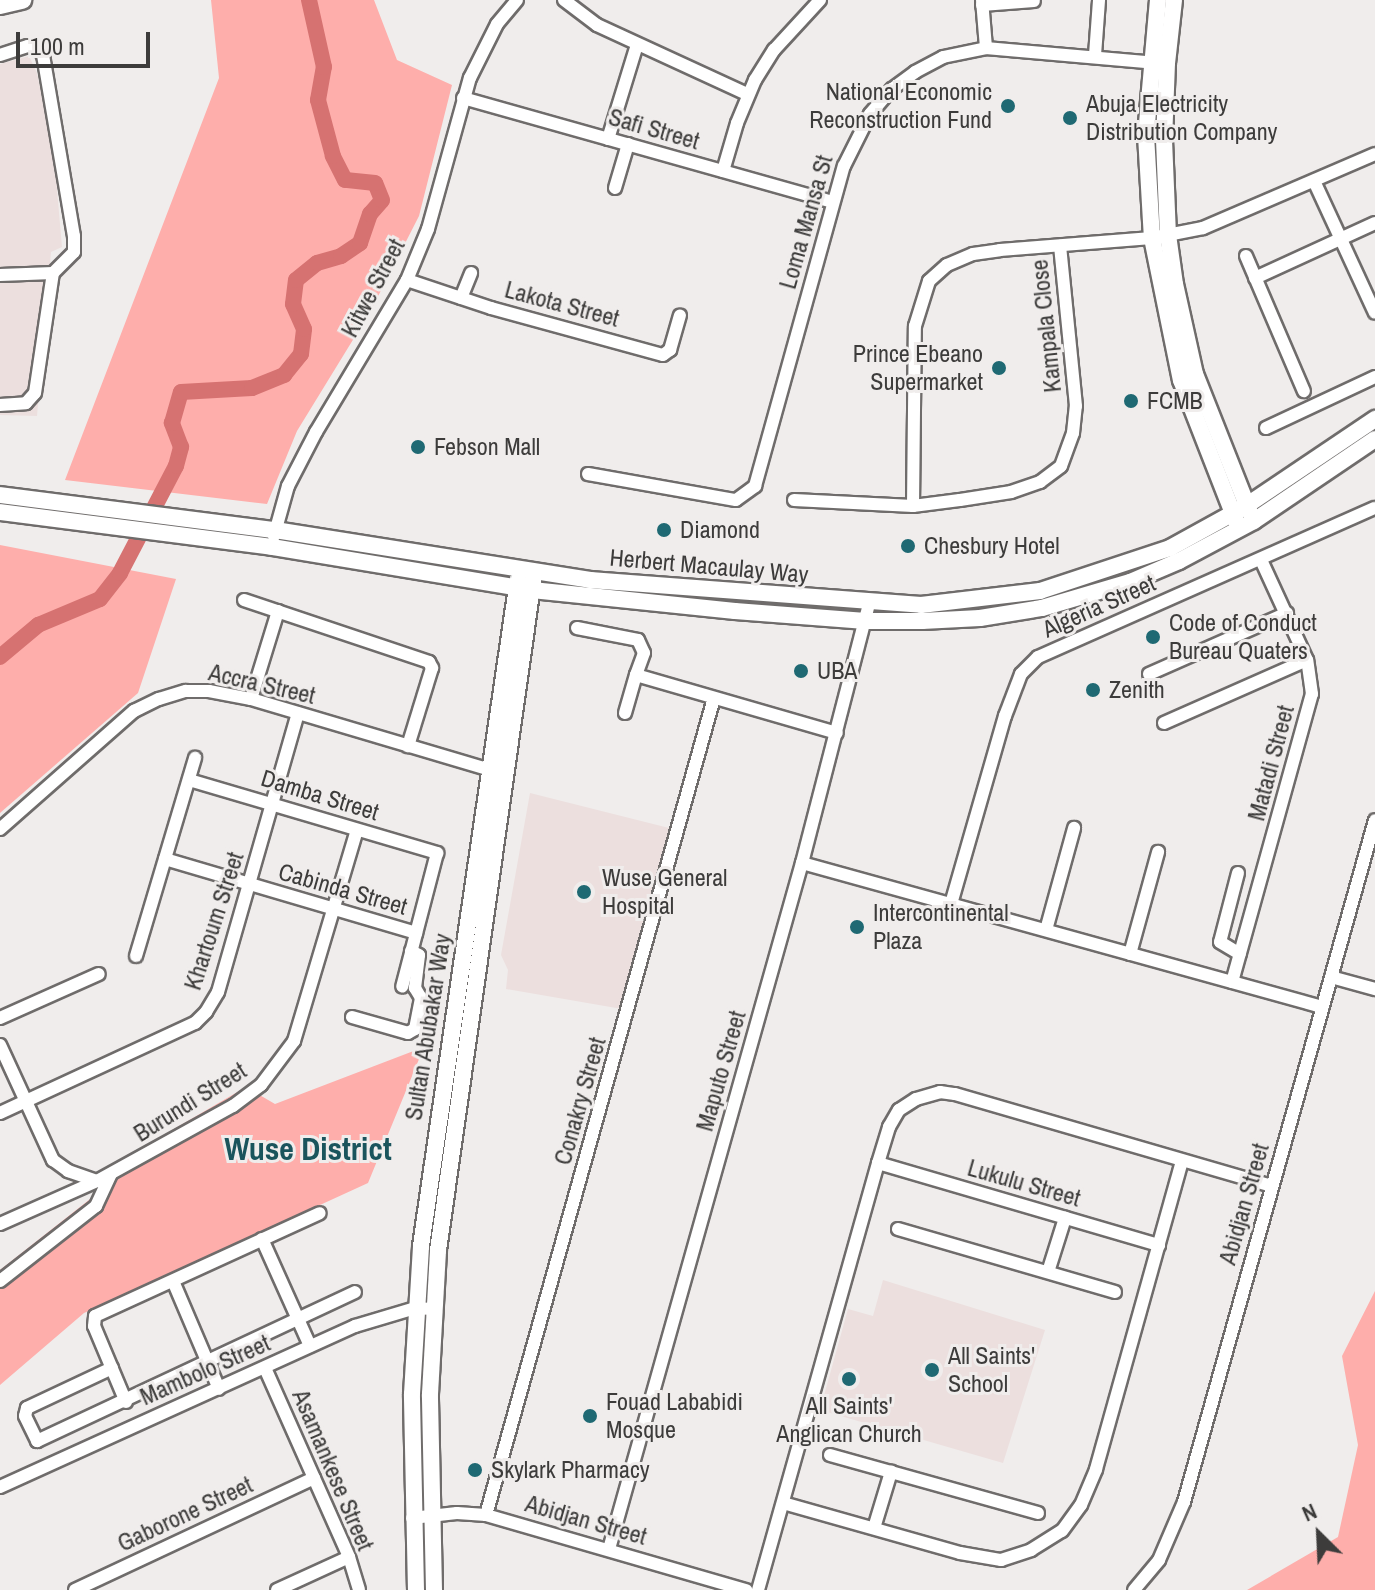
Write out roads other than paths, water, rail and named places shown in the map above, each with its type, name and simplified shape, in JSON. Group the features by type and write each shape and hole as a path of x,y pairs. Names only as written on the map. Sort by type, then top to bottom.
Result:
{"highway":[{"path":"0,5 22,0"}],"main road":[{"path":"1158,0 1158,62 1164,140 1160,237 1195,374 1247,526"},
{"path":"1158,62 1174,0"},
{"name":"Herbert Macaulay Way","path":"0,495 275,530 526,580 921,605 1040,591 1170,548 1240,510 1375,419"},
{"name":"Herbert Macaulay Way","path":"0,512 866,621 980,618 1042,608 1130,582 1247,526 1375,439"},
{"name":"Sultan Abubakar Way","path":"434,1590 430,1516 432,1309 526,580"},
{"name":"Sultan Abubakar Way","path":"416,1590 412,1518 415,1308 439,1107 499,773"}],"street":[{"name":"Kitwe Street","path":"272,547 288,486 316,432 407,280 428,229 463,98 497,24 517,0"},
{"path":"564,0 597,25 747,94"},
{"path":"1095,55 1099,0"},
{"path":"986,48 982,2 1034,1"},
{"path":"723,171 747,94 774,50 812,2"},
{"path":"608,139 637,45"},
{"path":"0,55 28,46 39,49 43,55 74,236 74,252 53,273 0,275"},
{"name":"Loma Mansa St","path":"588,474 736,500 750,493 755,486 833,202 853,142 870,114 892,89 943,57 986,48 1158,62"},
{"name":"Safi Street","path":"463,98 833,202"},
{"path":"615,188 628,144"},
{"path":"1060,246 1160,237 1216,224 1375,154"},
{"path":"1314,181 1341,239 1370,290 1375,313"},
{"path":"1255,278 1375,223"},
{"name":"Kampala Close","path":"1060,246 1076,406 1066,458 1040,482 1011,492 913,506 915,326 929,281 947,265 973,254 1060,246"},
{"path":"1246,256 1304,391"},
{"path":"0,405 26,403 35,393 53,273"},
{"path":"461,298 471,273"},
{"name":"Lakota Street","path":"407,280 663,355 670,350 680,315"},
{"path":"1266,428 1375,377"},
{"path":"794,500 913,506"},
{"name":"Algeria Street","path":"951,904 1005,716 1021,674 1038,657 1375,508"},
{"name":"Matadi Street","path":"1232,982 1310,707 1311,681 1307,660 1261,560"},
{"path":"244,600 429,662 432,668 408,746"},
{"name":"Maputo Street","path":"609,1549 802,863 869,603"},
{"path":"251,699 278,611"},
{"path":"1149,674 1287,613"},
{"path":"577,628 638,640 644,653 625,713"},
{"path":"1164,723 1307,660"},
{"path":"636,675 837,733"},
{"name":"Accra Street","path":"0,829 134,711 186,691 209,691 251,699 499,773"},
{"name":"Conakry Street","path":"486,1515 714,698"},
{"name":"Khartoum Street","path":"0,1113 195,1023 206,1012 218,992 298,713"},
{"path":"136,956 195,758"},
{"name":"Damba Street","path":"189,780 437,853 416,933"},
{"name":"Abidjan Street","path":"1134,1590 1159,1560 1180,1512 1375,820"},
{"path":"1046,930 1074,828"},
{"name":"Burundi Street","path":"0,1224 111,1174 233,1106 261,1085 281,1063 294,1041 357,830"},
{"path":"1130,954 1158,852"},
{"name":"Cabinda Street","path":"165,859 416,933"},
{"path":"802,863 1322,1007"},
{"path":"1238,873 1220,942 1240,954"},
{"path":"402,987 416,933"},
{"path":"352,1017 408,1033 415,1029 421,998 415,988 419,955 411,951"},
{"path":"0,1018 99,974"},
{"path":"1331,977 1375,989"},
{"path":"0,1045 53,1160 68,1171 97,1181"},
{"path":"758,1590 878,1163 889,1127 899,1110 916,1099 940,1092 1272,1186"},
{"path":"783,1503 1001,1560 1031,1550 1062,1531 1081,1505 1096,1469 1182,1161"},
{"name":"Lukulu Street","path":"878,1163 1159,1245"},
{"path":"0,1281 96,1206 111,1174"},
{"path":"126,1402 94,1326 95,1316 320,1213"},
{"path":"1048,1272 1065,1218"},
{"path":"898,1229 1115,1292"},
{"path":"262,1239 310,1346"},
{"path":"173,1281 219,1389"},
{"path":"112,1368 27,1408 25,1416 34,1439 41,1442 298,1322 355,1292"},
{"name":"Mambolo Street","path":"0,1487 384,1315 415,1308 432,1309"},
{"name":"Asamankese Street","path":"265,1368 349,1557 359,1590"},
{"path":"830,1455 1038,1513"},
{"path":"874,1528 891,1472"},
{"name":"Gaborone Street","path":"75,1590 314,1478"},
{"name":"Abidjan Street","path":"412,1518 486,1515 746,1590"},
{"path":"277,1590 349,1557"}],"waterway":[{"path":"0,657 38,625 100,599 120,573 176,466 181,447 172,423 181,392 252,388 284,375 301,354 304,329 293,304 296,280 317,263 341,256 360,243 370,214 382,200 375,183 345,180 333,156 318,100 324,67 309,0"}],"place":[{"name":"National Economic Reconstruction Fund","path":"1008,106"},
{"name":"Abuja Electricity Distribution Company","path":"1070,118"},
{"name":"Prince Ebeano Supermarket","path":"999,368"},
{"name":"FCMB","path":"1131,401"},
{"name":"Febson Mall","path":"418,447"},
{"name":"Diamond","path":"664,530"},
{"name":"Chesbury Hotel","path":"908,546"},
{"name":"Code of Conduct Bureau Quaters","path":"1153,637"},
{"name":"UBA","path":"801,671"},
{"name":"Zenith","path":"1093,690"},
{"name":"Wuse General Hospital","path":"584,892"},
{"name":"Intercontinental Plaza","path":"857,927"},
{"name":"All Saints' School","path":"932,1370"},
{"name":"All Saints' Anglican Church","path":"849,1379"},
{"name":"Fouad Lababidi Mosque","path":"590,1416"},
{"name":"Skylark Pharmacy","path":"475,1470"}],"district":[{"name":"Wuse District","path":"308,1149"}]}
